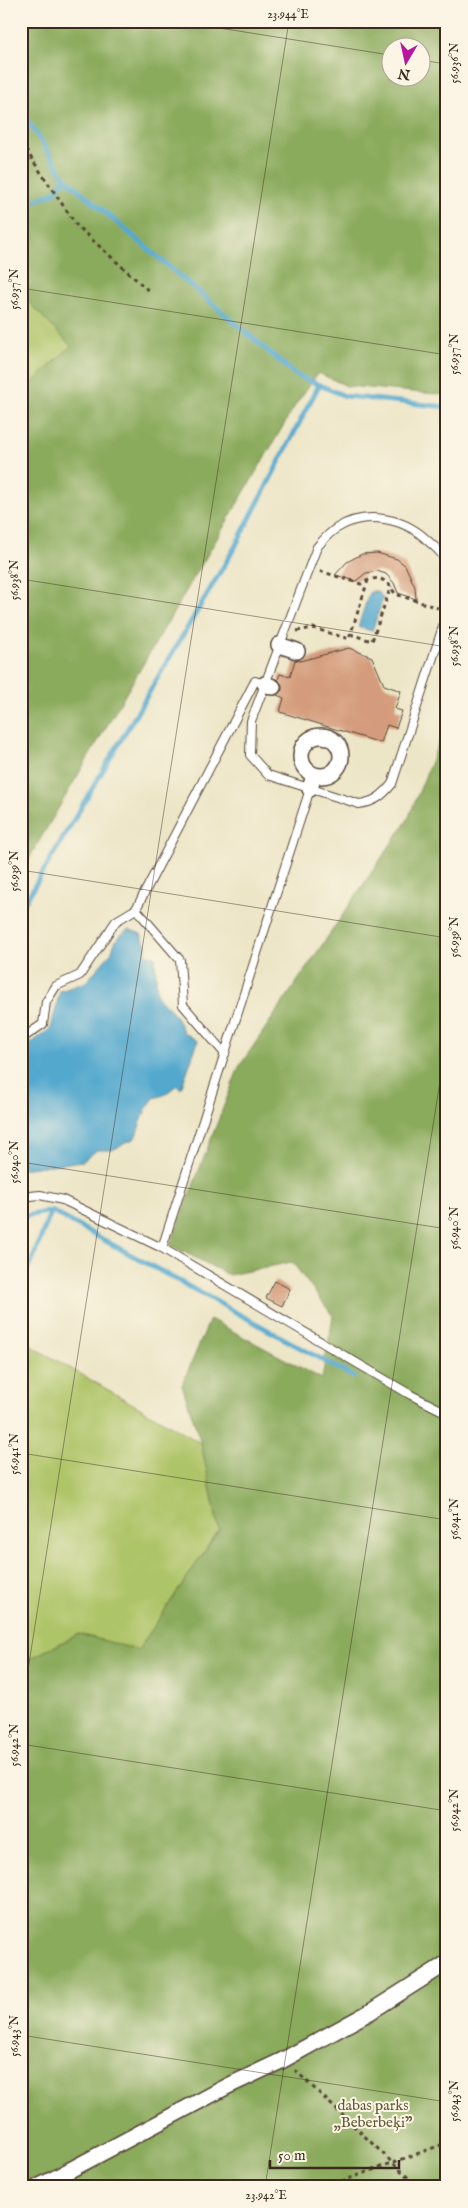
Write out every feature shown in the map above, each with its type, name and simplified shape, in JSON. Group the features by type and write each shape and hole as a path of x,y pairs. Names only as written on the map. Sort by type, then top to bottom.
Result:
{"street":[{"path":"280,643 297,651"},
{"path":"38,2187 228,2086 283,2060 370,2012 447,1962"}],"lane":[{"path":"447,565 445,557 422,535 395,520 358,520 337,528 317,546 280,643 269,685 251,721 250,755 268,776 312,782 359,804 371,802 382,797 392,784 447,612"},
{"path":"21,1039 43,1024 46,1002 56,986 80,975 116,921 136,909 255,681 269,685"},
{"path":"162,1248 312,782"},
{"path":"136,909 180,960 183,1005 225,1054"},
{"path":"21,1197 40,1195 63,1200 162,1248 411,1395 447,1413"}],"path":[{"path":"21,142 77,226 150,292"},
{"path":"308,566 361,584 368,579 381,578 391,586 395,594 447,612"},
{"path":"280,643 299,630 313,628 349,640 368,579"},
{"path":"350,634 372,641 391,586"},
{"path":"283,2060 418,2187"},
{"path":"326,2187 394,2164 447,2141"}],"green space":[{"path":"21,21 447,21 447,395 347,386 318,373 296,404 21,872 21,394 71,346 21,294"},
{"path":"21,294 71,346 21,394"},
{"name":"dabas parks „Beberbeķi”","path":"447,722 447,2187 21,2187 21,1660 26,1661 79,1634 138,1650 219,1530 201,1443 182,1385 210,1319 322,1379 333,1316 292,1262 229,1275 170,1245 239,1067 408,819"},
{"path":"21,1340 201,1443 219,1530 138,1650 79,1634 25,1661 21,1660"}],"water":[{"path":"377,591 383,598 372,631 358,627 369,593"},
{"path":"128,929 141,934 146,945 146,955 155,956 157,996 174,1013 184,1033 198,1041 181,1089 177,1085 164,1095 154,1098 146,1109 135,1138 112,1150 97,1150 83,1161 21,1169 21,1051 51,1028 60,991 86,982 111,953 116,940"}],"building":[{"path":"377,553 397,559 405,565 415,587 416,599 398,593 394,583 386,574 377,571 366,573 356,581 335,575 347,562 362,554"},
{"path":"349,648 372,657 384,685 401,691 395,709 402,711 396,728 387,725 381,743 280,712 284,698 277,695 282,690 282,685 278,679 280,674 290,677 295,660 300,661"},
{"path":"275,1281 290,1289 282,1306 266,1298"}],"waterway":[{"path":"21,110 65,178 296,375 345,396 447,407"},
{"path":"21,207 55,192 65,178"},
{"path":"21,909 235,547 319,385"},
{"path":"21,1217 51,1211 354,1377"},
{"path":"21,1280 32,1261 51,1211"}]}
